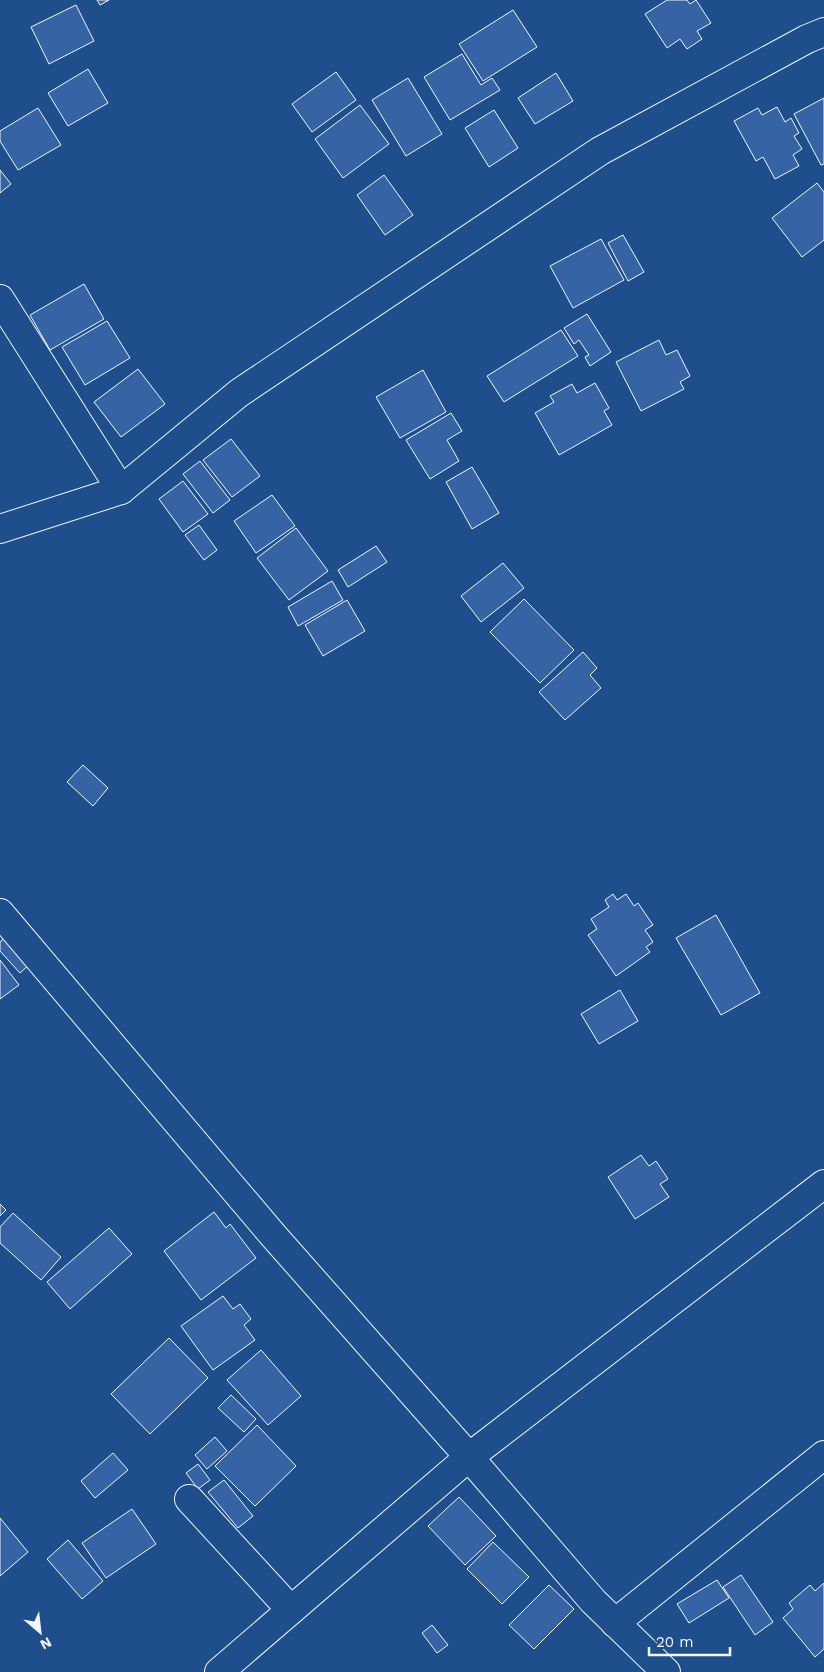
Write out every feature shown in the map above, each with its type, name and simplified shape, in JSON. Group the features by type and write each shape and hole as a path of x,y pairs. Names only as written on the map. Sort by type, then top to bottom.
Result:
{"street":[{"path":"0,529 121,490 239,393 600,151 806,39 824,32"},
{"path":"0,299 121,490"},
{"path":"0,913 272,1234 469,1457 592,1601 666,1672"},
{"path":"219,1672 469,1457 824,1184"},
{"path":"615,1623 824,1455"},
{"path":"189,1499 291,1610"}],"building":[{"path":"97,0 109,0 100,5"},
{"path":"667,0 687,0 690,4 696,0 711,23 697,31 702,39 687,49 680,39 667,48 645,14"},
{"path":"76,5 94,41 49,64 31,27"},
{"path":"513,10 537,47 483,81 459,44"},
{"path":"462,54 481,85 492,78 500,90 450,120 424,77"},
{"path":"88,69 108,103 68,126 48,93"},
{"path":"336,72 356,100 312,132 292,104"},
{"path":"556,73 573,101 535,124 518,98"},
{"path":"408,78 442,134 406,156 372,100"},
{"path":"824,98 824,164 821,165 794,114"},
{"path":"360,105 389,144 343,178 315,139"},
{"path":"777,107 785,122 791,118 799,133 794,136 802,149 793,155 799,166 775,179 763,157 756,161 734,121 758,108 762,115"},
{"path":"38,108 61,145 18,170 0,141 0,131"},
{"path":"494,110 518,148 489,167 465,128"},
{"path":"0,170 11,184 0,193"},
{"path":"384,175 413,215 385,235 357,195"},
{"path":"817,183 824,192 824,240 802,257 772,218"},
{"path":"623,235 644,272 628,281 608,243"},
{"path":"601,239 624,280 573,308 550,266"},
{"path":"84,284 104,319 50,350 30,315"},
{"path":"587,314 611,352 590,366 585,357 589,355 579,340 574,344 564,328"},
{"path":"107,321 130,358 85,385 62,347"},
{"path":"561,330 578,356 504,402 487,376"},
{"path":"659,340 666,355 677,350 690,376 680,382 684,389 641,411 616,362"},
{"path":"138,369 165,404 121,437 94,402"},
{"path":"423,370 446,412 400,438 376,397"},
{"path":"595,383 609,408 604,411 612,425 559,455 535,413 554,402 550,396 572,384 577,393"},
{"path":"451,413 462,431 447,440 459,461 430,479 406,440"},
{"path":"231,439 260,476 232,497 203,460"},
{"path":"200,461 230,500 213,513 183,474"},
{"path":"472,467 499,513 472,529 446,482"},
{"path":"183,481 208,514 183,532 159,499"},
{"path":"272,495 295,526 256,553 234,521"},
{"path":"199,525 217,550 204,560 185,535"},
{"path":"296,528 328,571 289,600 257,558"},
{"path":"376,546 387,562 348,587 338,570"},
{"path":"503,563 524,588 481,622 461,596"},
{"path":"332,581 343,600 298,626 288,607"},
{"path":"524,599 574,650 540,683 490,632"},
{"path":"347,600 365,631 323,656 305,625"},
{"path":"583,652 597,668 590,675 601,688 565,720 539,692"},
{"path":"83,765 108,788 93,806 67,782"},
{"path":"613,894 617,900 626,894 634,906 638,903 653,925 645,930 653,942 646,947 650,952 616,976 588,935 597,929 591,919 609,907 605,900"},
{"path":"716,915 760,993 721,1015 676,938"},
{"path":"8,935 32,962 20,973 0,951 0,942"},
{"path":"0,960 19,985 0,999"},
{"path":"620,990 638,1021 599,1044 581,1014"},
{"path":"641,1155 649,1166 656,1161 668,1179 660,1184 669,1197 635,1219 608,1177"},
{"path":"0,1204 6,1210 0,1216"},
{"path":"214,1212 226,1228 230,1224 256,1258 201,1300 164,1251"},
{"path":"13,1213 61,1257 41,1280 0,1243 0,1227"},
{"path":"109,1228 132,1254 70,1309 47,1282"},
{"path":"223,1296 233,1309 240,1304 251,1319 244,1325 255,1340 213,1370 181,1326"},
{"path":"169,1338 208,1378 150,1434 111,1394"},
{"path":"261,1350 301,1396 268,1425 227,1380"},
{"path":"231,1395 256,1419 244,1432 218,1408"},
{"path":"257,1425 296,1466 255,1506 215,1466"},
{"path":"215,1437 227,1451 207,1469 195,1455"},
{"path":"113,1453 128,1470 95,1498 81,1481"},
{"path":"198,1464 210,1480 198,1489 186,1473"},
{"path":"224,1480 253,1516 238,1528 208,1492"},
{"path":"459,1497 496,1536 465,1565 428,1526"},
{"path":"132,1509 156,1544 106,1578 82,1543"},
{"path":"0,1518 28,1552 0,1576"},
{"path":"68,1540 103,1581 82,1599 47,1559"},
{"path":"493,1542 529,1577 502,1604 467,1569"},
{"path":"741,1575 773,1622 755,1635 723,1587"},
{"path":"717,1580 729,1598 689,1623 677,1604"},
{"path":"824,1583 824,1649 815,1657 783,1618 793,1609 789,1603 810,1585 815,1591"},
{"path":"549,1585 574,1609 534,1649 509,1625"},
{"path":"432,1625 448,1645 437,1653 422,1633"}]}
